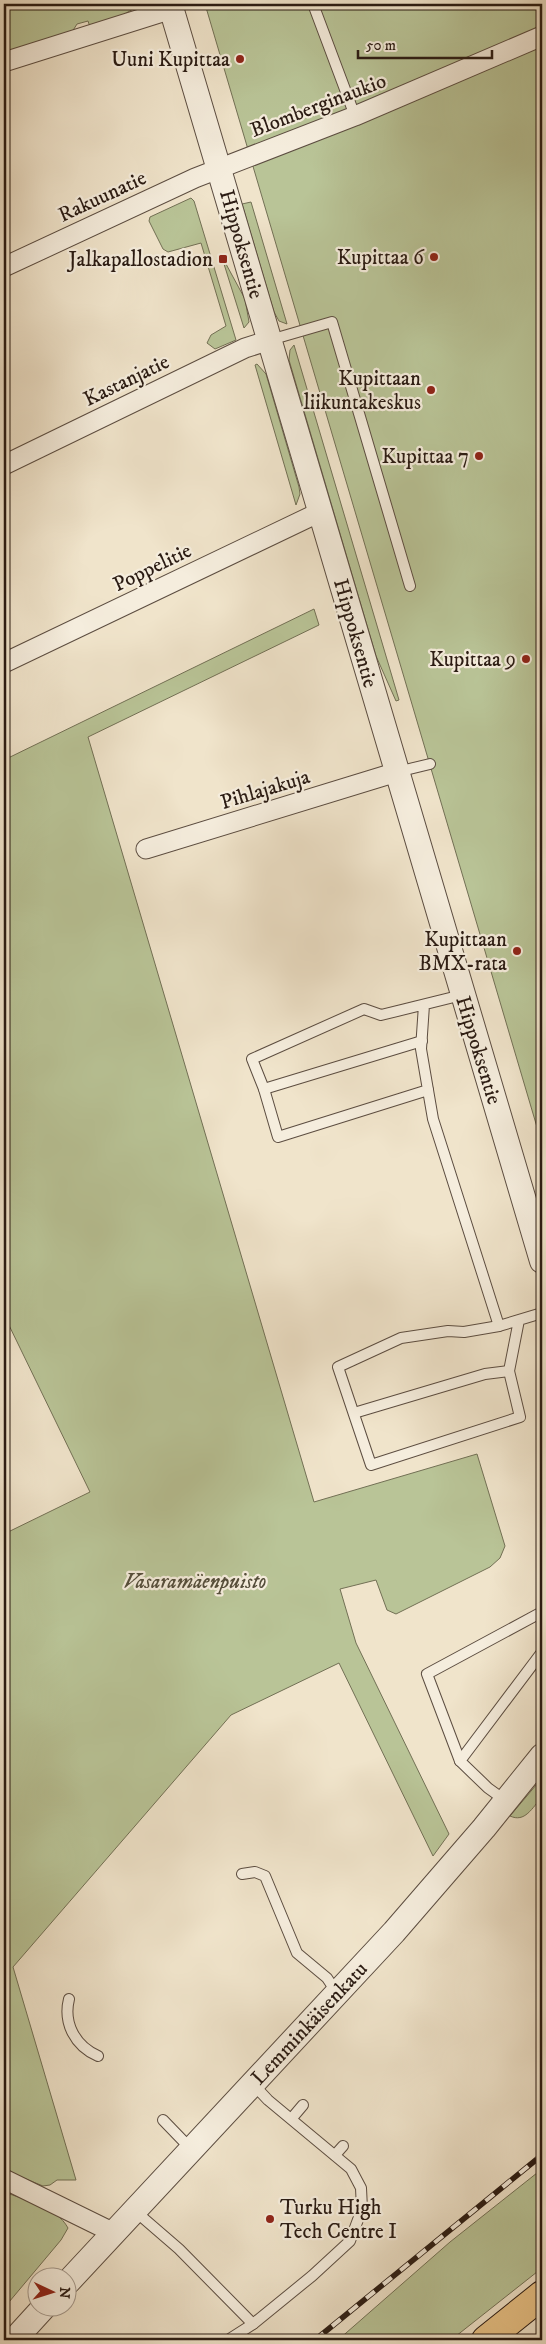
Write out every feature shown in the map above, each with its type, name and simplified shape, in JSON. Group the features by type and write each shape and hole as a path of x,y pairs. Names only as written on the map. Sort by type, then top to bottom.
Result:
{"highway":[{"path":"486,2340 542,2295"}],"street":[{"path":"4,62 171,6"},
{"name":"Hippoksentie","path":"171,6 542,1261"},
{"name":"Blomberginaukio","path":"220,168 355,116 542,36"},
{"name":"Rakuunatie","path":"4,267 194,178 220,168"},
{"name":"Kastanjatie","path":"4,465 244,348 270,340"},
{"name":"Poppelitie","path":"4,663 320,512"},
{"name":"Pihlajakuja","path":"146,849 397,772"},
{"name":"Lemminkäisenkatu","path":"78,2271 440,1881 542,1756"},
{"path":"4,2179 114,2233"},
{"path":"14,2340 36,2316"}],"lane":[{"path":"313,4 326,43 355,116"},
{"path":"270,340 332,322 410,586"},
{"path":"397,772 430,764"},
{"path":"428,1090 278,1137 264,1089 252,1059 364,1009 381,1015 462,995"},
{"path":"424,1005 421,1049 434,1119 499,1326"},
{"path":"264,1089 422,1041"},
{"path":"519,1320 509,1371 520,1417 372,1465 338,1367 400,1338 448,1331 464,1332 499,1326 542,1313"},
{"path":"354,1413 485,1374 509,1371"},
{"path":"506,1801 488,1788 460,1761 427,1674 542,1612"},
{"path":"460,1761 542,1652"},
{"path":"242,1874 255,1872 265,1876 297,1952 327,1978 337,1994"},
{"path":"69,1999 66,2010 70,2030 89,2052 98,2056"},
{"path":"228,2340 253,2324 312,2276 350,2241 362,2209 361,2188 351,2169 292,2118 268,2100 252,2084"},
{"path":"292,2118 302,2105"},
{"path":"163,2120 192,2150"},
{"path":"335,2155 344,2146"},
{"path":"135,2211 179,2250 253,2324"}],"green space":[{"path":"4,4 136,4 137,7 117,18 90,27 88,21 77,24 72,32 4,54"},
{"name":"Kupittaan liikuntakeskus","path":"205,4 542,4 542,1144"},
{"path":"191,198 194,201 236,340 215,349 207,343 211,335 226,326 201,243 168,252 163,249 149,221 150,217"},
{"path":"251,202 287,324 279,321 274,312 242,204"},
{"path":"224,264 226,264 245,299 249,322 244,328"},
{"path":"294,345 399,700 396,701 376,656 289,360 290,350"},
{"path":"257,364 266,374 299,487 300,494 296,505 255,365"},
{"name":"Vasaramäenpuisto","path":"314,609 319,625 88,737 314,1502 477,1454 505,1546 500,1558 490,1567 396,1614 387,1610 376,1580 340,1589 356,1643 449,1834 433,1856 339,1663 231,1715 13,1967 76,2180 57,2180 50,2185 43,2186 4,2170 4,1534 90,1492 4,1315 4,760"},
{"path":"542,1778 542,1797 535,1806 520,1818 510,1816"},
{"path":"542,2169 542,2268 451,2340 338,2340 450,2242"},
{"path":"4,2192 48,2209 63,2220 68,2228 61,2240 39,2266 28,2266 28,2279 4,2308"}],"railway":[{"path":"315,2340 542,2155"}],"place":[{"name":"Uuni Kupittaa","path":"240,59"},
{"name":"Kupittaa 6","path":"434,257"},
{"name":"Jalkapallostadion","path":"223,259"},
{"name":"Kupittaan liikuntakeskus","path":"431,390"},
{"name":"Kupittaa 7","path":"479,456"},
{"name":"Kupittaa 9","path":"526,659"},
{"name":"Kupittaan BMX-rata","path":"517,951"},
{"name":"Turku High Tech Centre I","path":"270,2219"}]}
